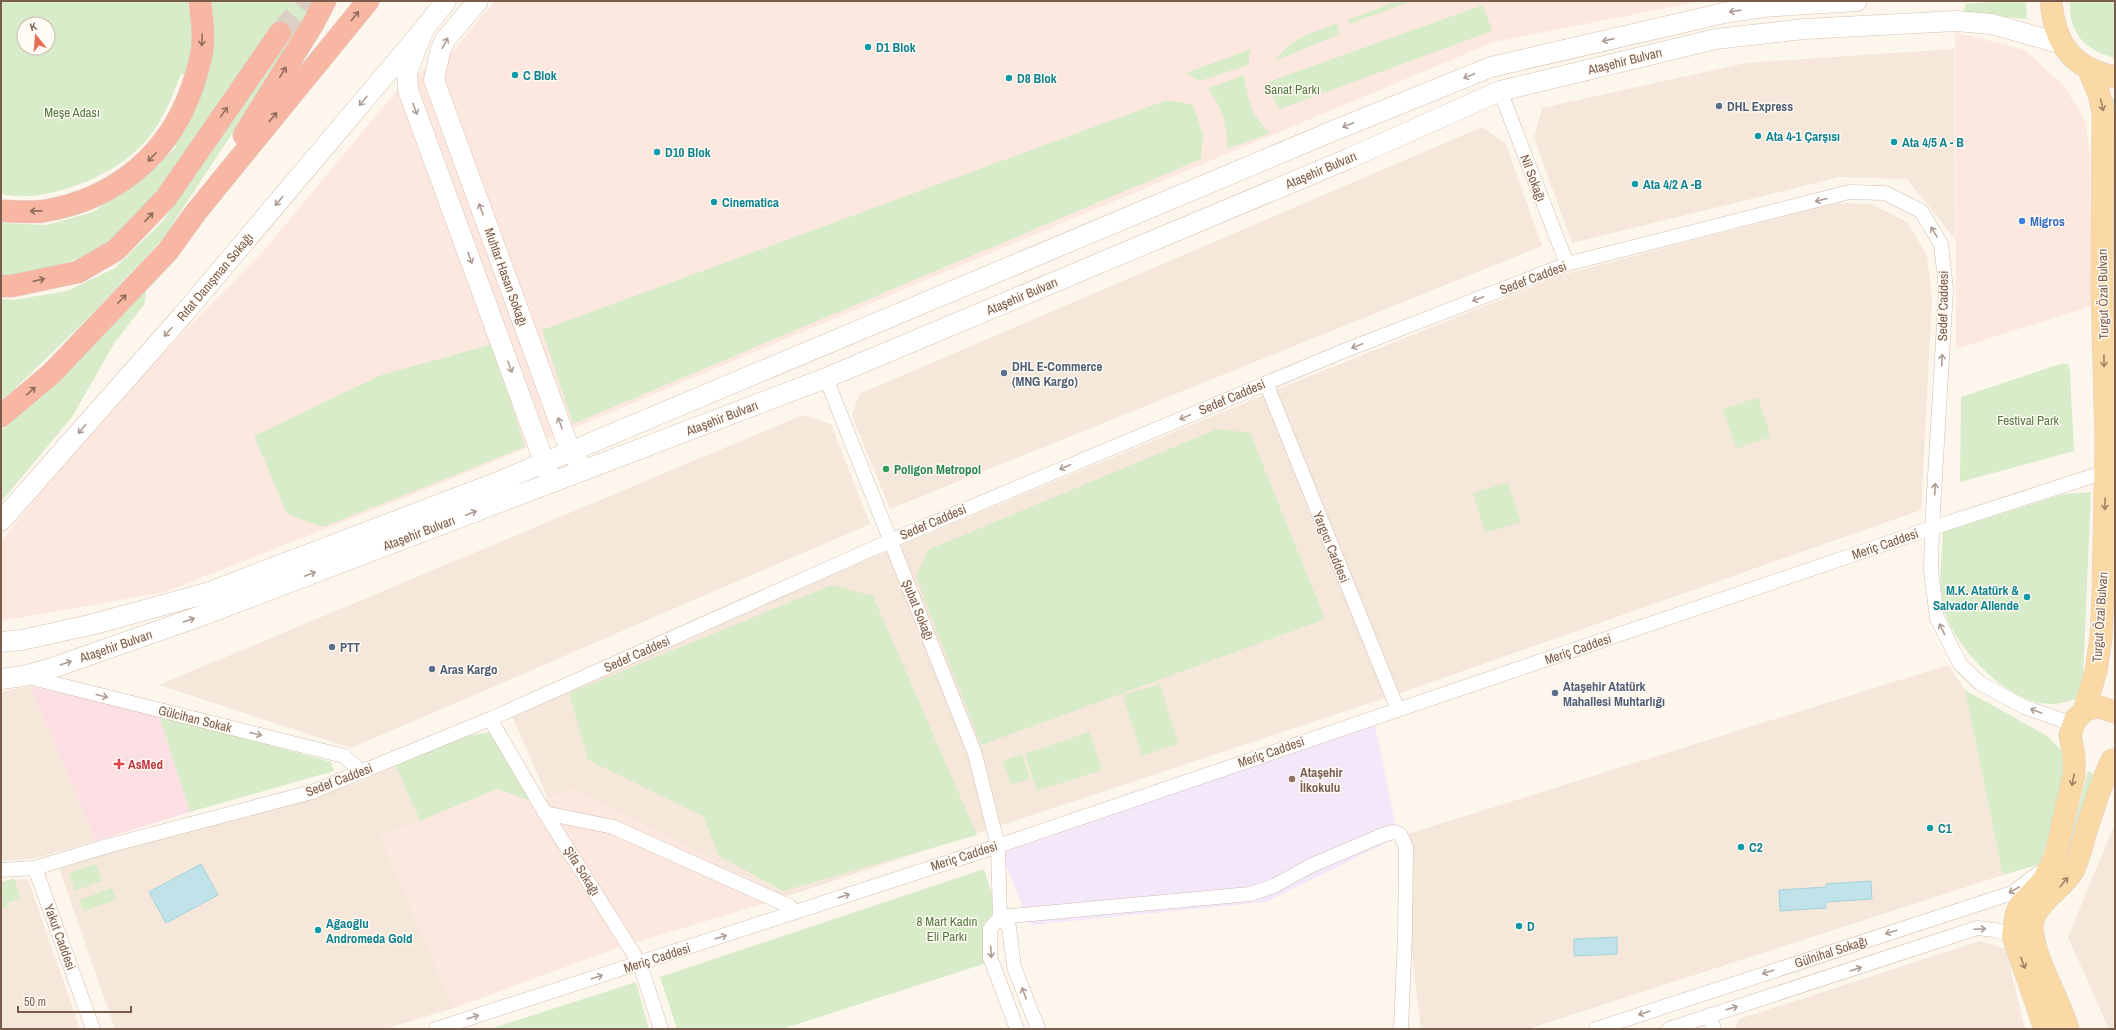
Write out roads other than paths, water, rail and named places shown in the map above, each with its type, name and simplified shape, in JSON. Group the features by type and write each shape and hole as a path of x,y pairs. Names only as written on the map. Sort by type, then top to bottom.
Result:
{"highway":[{"path":"1,211 42,211 73,204 105,190 131,175 152,157 170,134 184,112 199,66 203,38 200,1"},
{"path":"196,212 325,1"},
{"path":"1,416 57,367 168,251 196,212 368,1"},
{"path":"1,286 12,286 78,272 116,250 166,198 198,149 280,33"}],"main road":[{"name":"Rıfat Danışman Sokağı","path":"1,521 182,316 446,1"},
{"path":"382,78 407,72 434,80 440,52 445,40 478,1"},
{"name":"Ataşehir Bulvarı","path":"1,643 22,640 94,624 206,593 449,501 825,346 1326,134 1491,67 1767,4 1856,1"},
{"name":"Turgut Özal Bulvarı","path":"2051,1 2053,23 2062,44 2073,57 2088,68 2115,77"},
{"name":"Ataşehir Bulvarı","path":"1,679 24,676 209,613 826,378 1350,158 1500,91 1716,39 1804,29 1956,21 1992,24 2062,44"},
{"name":"Rıfat Danışman Sokağı","path":"407,72 424,29"},
{"path":"1491,67 1500,91"},
{"name":"Turgut Özal Bulvarı","path":"2045,1029 2013,936 2016,915 2020,905 2043,881 2055,857 2074,775 2076,726 2096,671 2101,637 2106,434 2102,288 2103,111 2099,94 2088,68"},
{"name":"Muhtar Hasan Sokağı","path":"407,72 408,90 552,482"},
{"name":"Muhtar Hasan Sokağı","path":"434,80 566,440 581,471"},
{"path":"825,346 831,359 826,378"},
{"path":"2113,758 2095,763 2086,760 2079,755 2076,726 2099,707 2115,712"},
{"path":"2068,1029 2036,946 2032,928 2035,916 2042,904 2055,893 2072,871 2104,776 2113,758"}],"street":[{"name":"Nil Sokağı","path":"1500,91 1567,264"},
{"name":"Sedef Caddesi","path":"1,870 35,868 104,847 312,792 490,719 890,540 1266,383 1567,264 1849,192 1885,193 1921,211 1941,244 1946,289 1932,528 1931,571 1937,618 1960,664 1980,683 2024,707 2076,726"},
{"name":"Şubat Sokağı","path":"826,378 975,754 998,846 1000,917"},
{"name":"Yargıcı Caddesi","path":"1266,383 1398,710"},
{"name":"Meriç Caddesi","path":"436,1029 640,964 998,846 1932,528 2105,472"},
{"name":"Gülcihan Sokak","path":"24,676 344,756 361,771"},
{"name":"Şifa Sokağı","path":"490,719 545,813 640,964 660,1029"},
{"path":"545,813 613,827 789,906 796,912"},
{"path":"1017,1029 990,957 990,929 1000,917 1250,894 1274,886 1310,866 1393,832 1400,834 1406,847 1405,935 1401,1029"},
{"name":"Gülnihal Sokağı","path":"1596,1029 2012,893 2035,877 2055,857"},
{"name":"Yakut Caddesi","path":"35,868 93,1029"},
{"path":"1000,917 1009,927 1014,967 1038,1029"},
{"name":"Gülnihal Sokağı","path":"1669,1029 1838,975 1977,928 1995,930 2013,936"},
{"path":"1710,1015 1714,1029"}],"water":[{"path":"201,864 218,895 166,923 149,892"},
{"path":"1871,881 1872,899 1826,902 1826,908 1780,911 1779,890 1826,887 1826,884"},
{"path":"1617,937 1617,954 1574,956 1574,939"}],"tunnel":[{"path":"280,33 308,1"}],"place":[{"name":"D1 Blok","path":"868,47"},
{"name":"C Blok","path":"515,75"},
{"name":"D8 Blok","path":"1009,78"},
{"name":"DHL Express","path":"1719,106"},
{"name":"Ata 4-1 Çarşısı","path":"1758,136"},
{"name":"Ata 4/5 A - B","path":"1894,142"},
{"name":"D10 Blok","path":"657,152"},
{"name":"Ata 4/2 A -B","path":"1635,184"},
{"name":"Cinematica","path":"714,202"},
{"name":"Migros","path":"2022,221"},
{"name":"DHL E-Commerce (MNG Kargo)","path":"1004,373"},
{"name":"Poligon Metropol","path":"886,469"},
{"name":"M.K. Atatürk & Salvador Allende","path":"2027,597"},
{"name":"PTT","path":"332,647"},
{"name":"Aras Kargo","path":"432,669"},
{"name":"Ataşehir Atatürk Mahallesi Muhtarlığı","path":"1555,693"},
{"name":"AsMed","path":"119,764"},
{"name":"Ataşehir İlkokulu","path":"1292,779"},
{"name":"C1","path":"1930,828"},
{"name":"C2","path":"1741,847"},
{"name":"D","path":"1519,926"},
{"name":"Ağaoğlu Andromeda Gold","path":"318,930"}],"park label":[{"name":"Sanat Parkı","path":"1292,89"},
{"name":"Meşe Adası","path":"72,112"},
{"name":"Festival Park","path":"2028,420"},
{"name":"8 Mart Kadın Eli Parkı","path":"947,928"}]}
